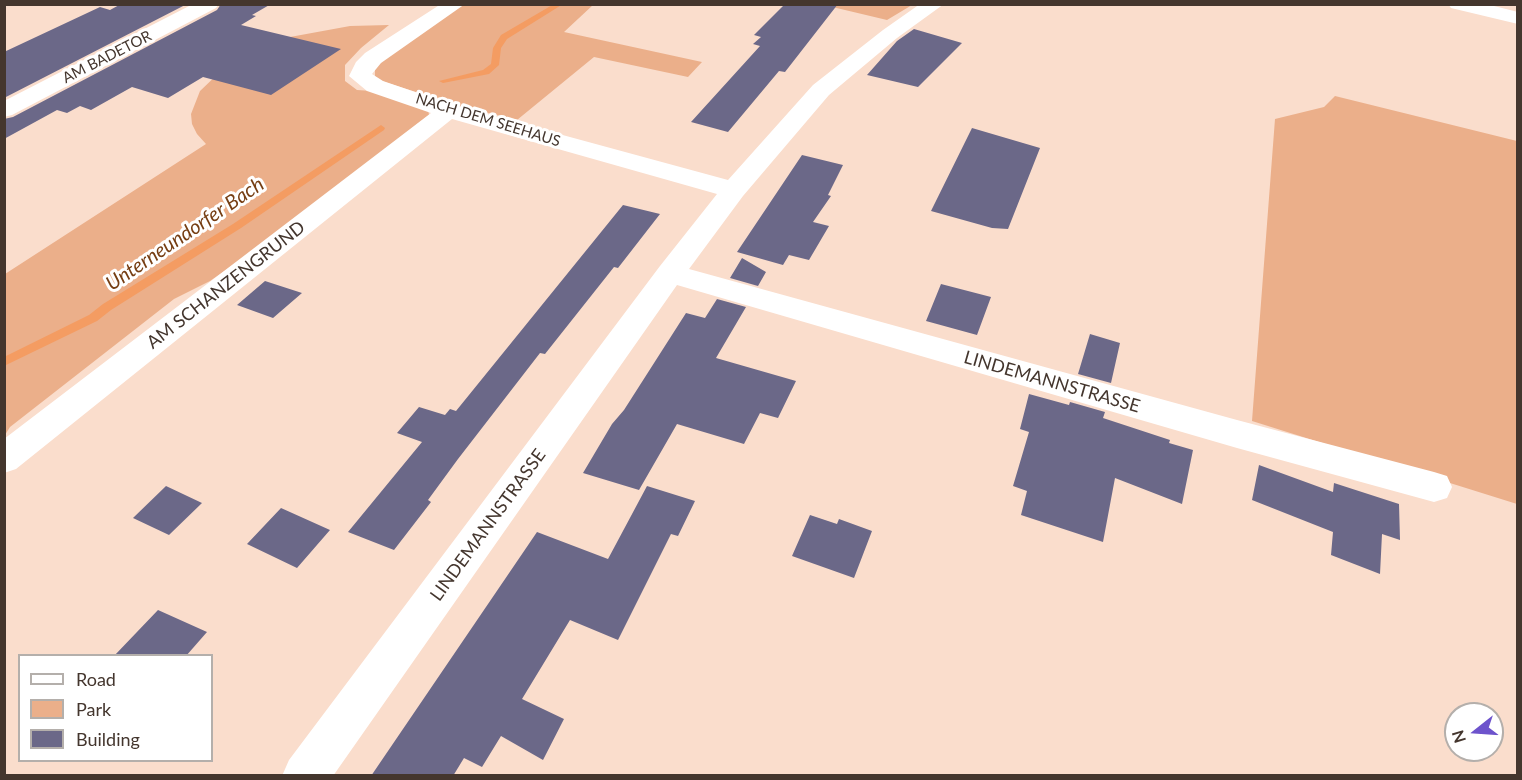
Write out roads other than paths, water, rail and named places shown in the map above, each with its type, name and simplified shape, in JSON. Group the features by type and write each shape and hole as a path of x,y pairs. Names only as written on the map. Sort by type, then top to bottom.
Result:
{"street":[{"name":"AM BADETOR","path":"4,110 209,4"},
{"name":"NACH DEM SEEHAUS","path":"455,4 373,58 364,67 360,76 375,86 448,111 734,190"},
{"name":"LINDEMANNSTRASSE","path":"305,776 670,273 734,190 821,90 890,34 934,4"},
{"path":"1458,4 1518,18"},
{"name":"AM SCHANZENGRUND","path":"4,459 448,111"},
{"name":"LINDEMANNSTRASSE","path":"670,273 1226,431 1434,487"}],"waterway":[{"path":"443,81 486,72 495,65 497,48 504,37 560,4"},
{"name":"Unterneundorfer Bach","path":"4,362 93,318 237,226 381,128"}]}
